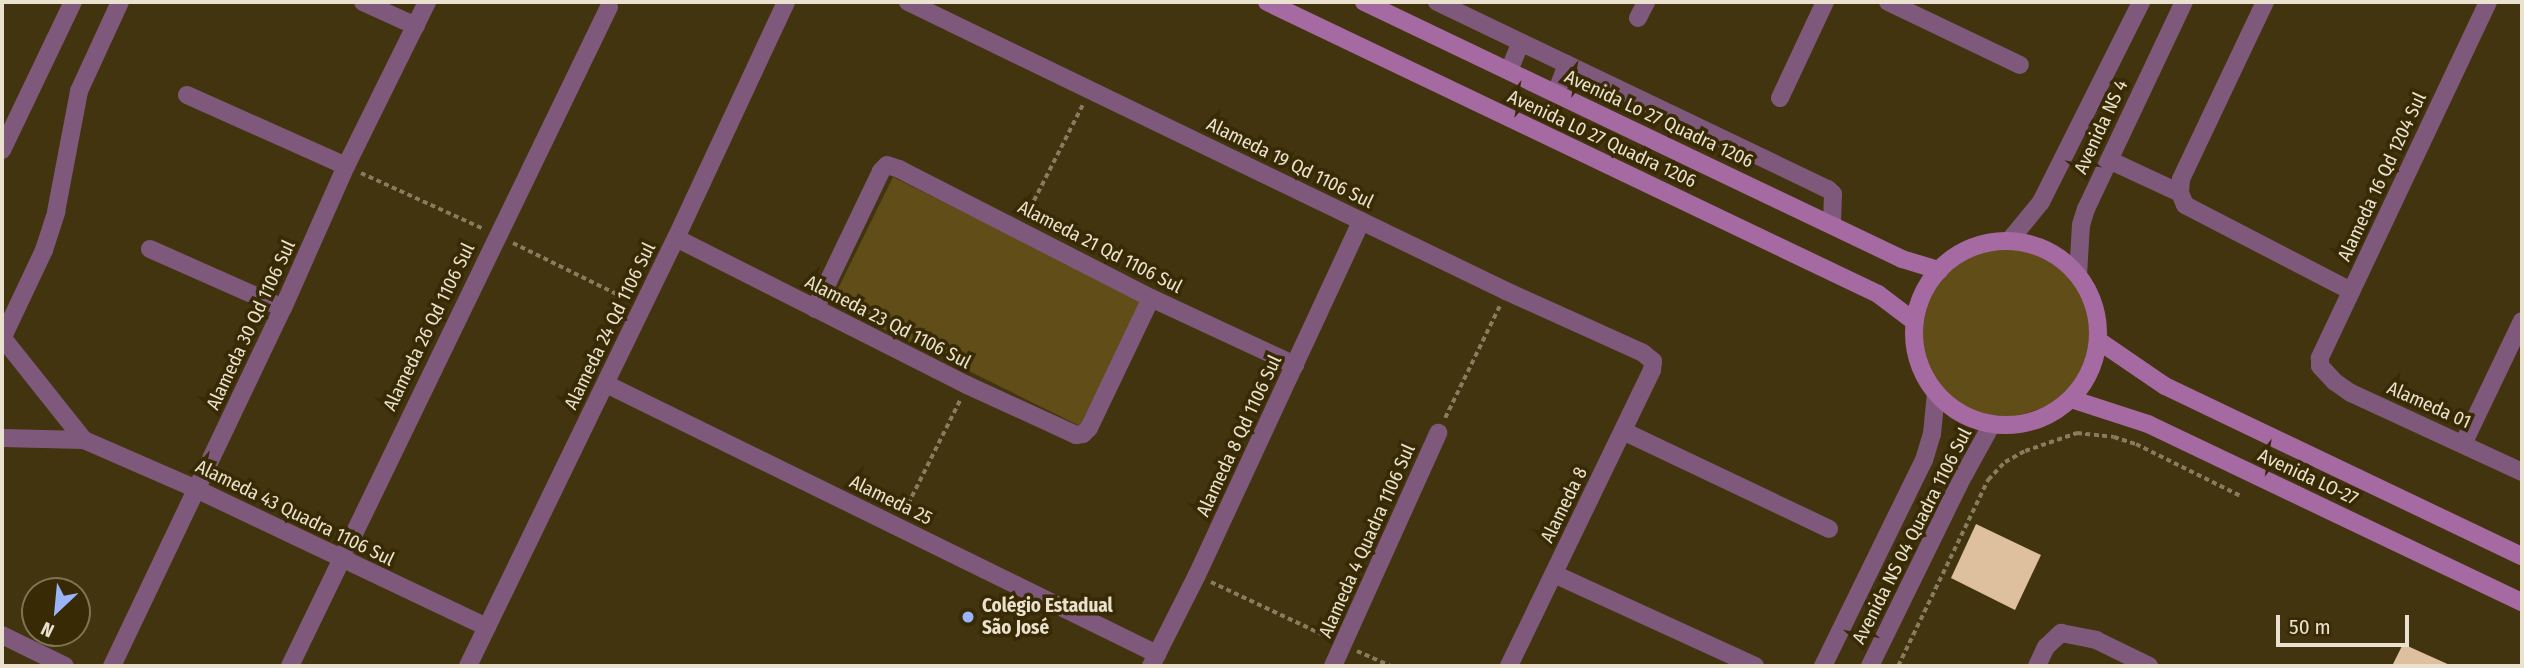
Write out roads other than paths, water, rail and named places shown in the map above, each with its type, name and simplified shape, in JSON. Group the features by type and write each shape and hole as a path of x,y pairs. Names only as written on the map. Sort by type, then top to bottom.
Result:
{"main road":[{"name":"Avenida L0 27 Quadra 1206","path":"1267,2 1878,294 1914,322"},
{"name":"Avenida Lo 27 Quadra 1206","path":"1364,2 1902,259 1939,270"},
{"path":"2009,241 2048,250 2078,275 2094,307 2099,341 2093,365 2071,399 2043,418 2018,424 1992,424 1971,418 1936,393 1918,359 1914,322 1919,303 1939,270 1959,253 1983,243 2009,241"},
{"name":"Avenida LO-27","path":"2099,341 2165,386 2522,556"},
{"name":"Avenida LO-27","path":"2071,399 2148,424 2522,602"}],"street":[{"path":"2,150 73,2"},
{"path":"84,440 2,338 44,250 56,212 79,91 120,2"},
{"path":"363,2 416,26"},
{"name":"Alameda 30 Qd 1106 Sul","path":"112,666 283,308 346,166 427,2"},
{"name":"Alameda 24 Qd 1106 Sul","path":"468,666 676,238 786,2"},
{"name":"Alameda 19 Qd 1106 Sul","path":"908,2 1506,291 1643,353 1653,361"},
{"path":"1437,2 1467,8 1521,42 1828,189 1833,194 1832,225"},
{"path":"1780,98 1825,2"},
{"path":"1888,2 2020,65"},
{"path":"2009,241 2041,202 2141,2"},
{"name":"Avenida NS 4","path":"2078,275 2081,225 2184,2"},
{"path":"2265,2 2181,179 2180,193 2185,205 2351,292"},
{"name":"Alameda 16 Qd 1204 Sul","path":"2323,371 2320,358 2488,2"},
{"name":"Alameda 26 Qd 1106 Sul","path":"290,666 609,7"},
{"path":"1509,71 1521,42"},
{"path":"1556,93 1567,64"},
{"path":"187,95 346,166"},
{"path":"2109,160 2180,193"},
{"name":"Alameda 21 Qd 1106 Sul","path":"815,309 881,171 887,165 1019,229 1151,298 1295,365"},
{"name":"Alameda 8 Qd 1106 Sul","path":"1154,660 1197,575 1361,221"},
{"name":"Alameda 23 Qd 1106 Sul","path":"676,238 967,385 1076,435 1083,434 1089,428 1151,298"},
{"path":"150,249 283,308"},
{"path":"2463,444 2522,321"},
{"name":"Alameda 8","path":"1509,666 1623,431 1653,361"},
{"name":"Alameda 01","path":"2323,371 2351,393 2522,472"},
{"name":"Alameda 25","path":"606,384 897,526 1154,660"},
{"name":"Avenida NS 04 Quadra 1106 Sul","path":"1823,666 1924,460 1932,434 1936,393"},
{"name":"Avenida NS 04 Quadra 1106 Sul","path":"1870,666 1959,484 1992,424"},
{"path":"1623,431 1829,529"},
{"name":"Alameda 4 Quadra 1106 Sul","path":"1333,666 1438,433"},
{"path":"2,438 84,440"},
{"name":"Alameda 43 Quadra 1106 Sul","path":"84,440 197,489 487,628"},
{"path":"1554,574 1755,666"},
{"path":"2037,666 2046,647 2061,633 2096,640 2149,666"},
{"path":"2,635 65,666"}],"place":[{"name":"Colégio Estadual São José","path":"968,617"}]}
